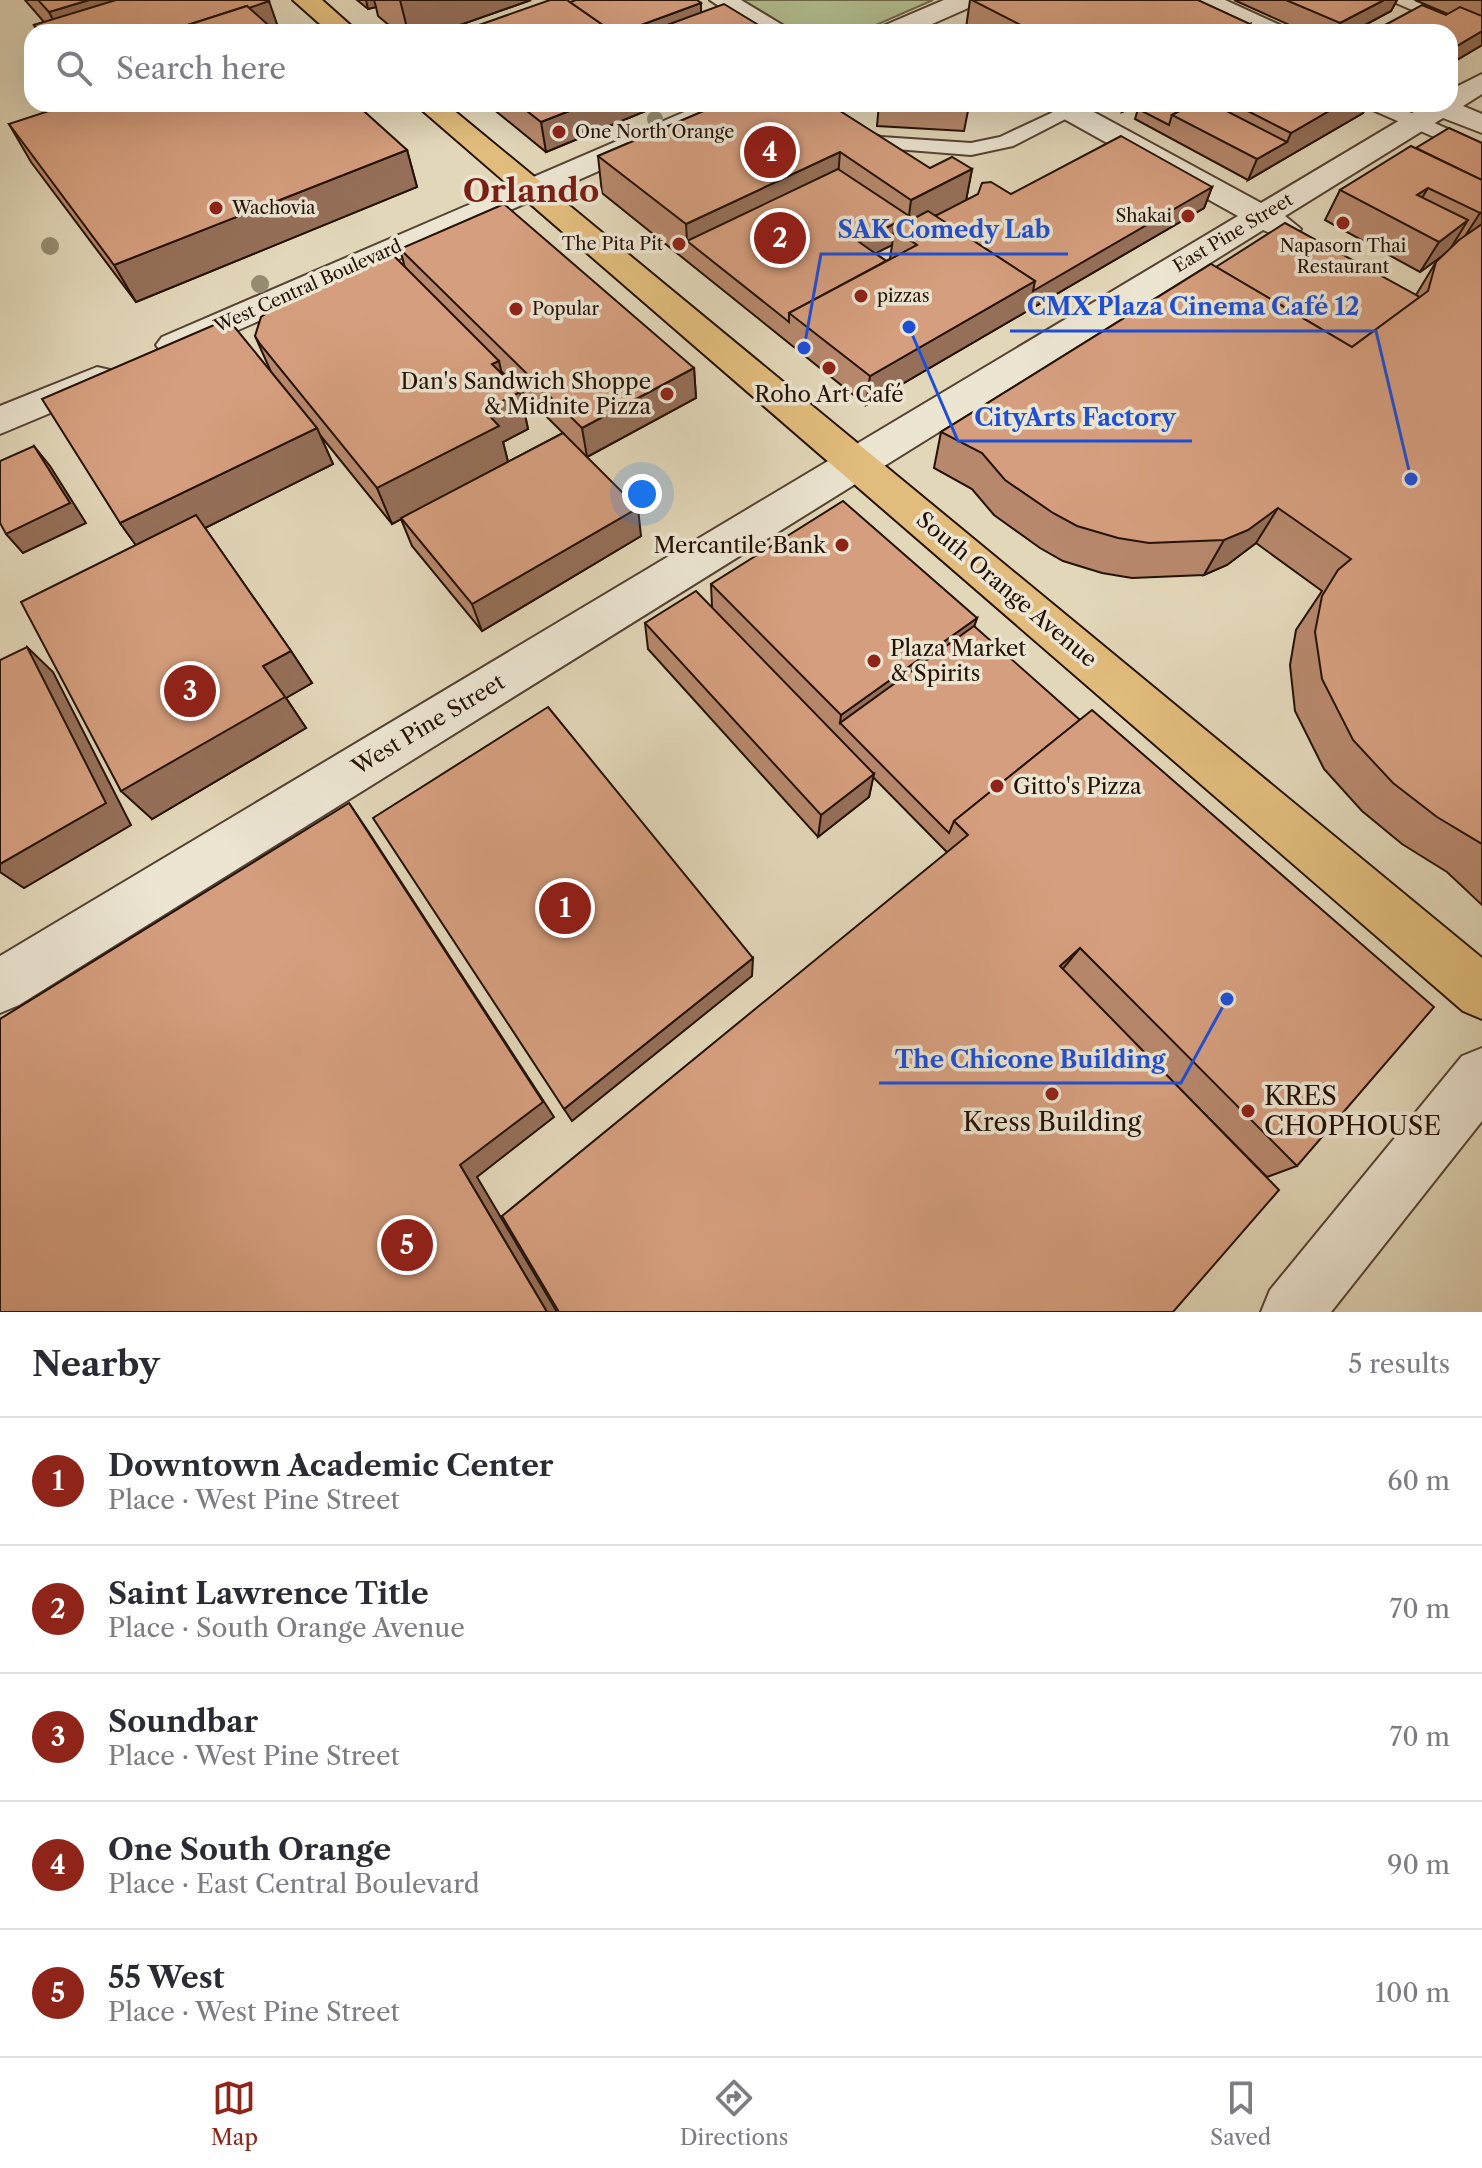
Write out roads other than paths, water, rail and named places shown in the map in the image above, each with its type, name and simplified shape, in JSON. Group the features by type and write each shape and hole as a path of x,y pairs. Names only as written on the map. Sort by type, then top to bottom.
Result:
{"main road":[{"path":"306,0 335,24"},
{"name":"South Orange Avenue","path":"438,112 1482,992"}],"street":[{"path":"723,0 762,24"},
{"path":"920,24 966,0"},
{"path":"1204,0 1256,24"},
{"name":"East Pine Street","path":"1458,94 1482,82"},
{"name":"West Central Boulevard","path":"0,421 709,112"},
{"path":"1071,112 1312,244"},
{"name":"East Pine Street","path":"856,462 1262,216 1426,112"},
{"path":"1444,112 1482,124"},
{"name":"West Pine Street","path":"0,986 856,462"},
{"path":"1292,1312 1482,1076"}],"lane":[{"path":"1398,0 1455,24"},
{"path":"1175,3 1209,24"},
{"path":"1175,3 1230,24"},
{"path":"1399,24 1423,11"},
{"path":"1458,25 1482,35"},
{"path":"819,112 849,131 878,143 971,149 1006,142 1057,112"},
{"path":"1437,112 1482,152"},
{"path":"1439,112 1482,136"}],"place":[{"name":"One North Orange","path":"559,132"},
{"name":"One South Orange","path":"770,152"},
{"name":"Wachovia","path":"216,208"},
{"name":"Shakai","path":"1188,216"},
{"name":"Napasorn Thai Restaurant","path":"1343,223"},
{"name":"Saint Lawrence Title","path":"780,238"},
{"name":"The Pita Pit","path":"679,244"},
{"name":"pizzas","path":"861,296"},
{"name":"Popular","path":"516,309"},
{"name":"CityArts Factory","path":"909,327"},
{"name":"SAK Comedy Lab","path":"804,348"},
{"name":"Roho Art Café","path":"829,368"},
{"name":"Dan's Sandwich Shoppe & Midnite Pizza","path":"667,394"},
{"name":"CMX Plaza Cinema Café 12","path":"1411,479"},
{"name":"Mercantile Bank","path":"842,545"},
{"name":"Plaza Market & Spirits","path":"874,661"},
{"name":"Soundbar","path":"190,691"},
{"name":"Gitto's Pizza","path":"997,786"},
{"name":"Downtown Academic Center","path":"565,908"},
{"name":"The Chicone Building","path":"1227,999"},
{"name":"Kress Building","path":"1052,1094"},
{"name":"KRES CHOPHOUSE","path":"1248,1111"},
{"name":"55 West","path":"407,1245"}],"district":[{"name":"Orlando","path":"531,191"}]}
